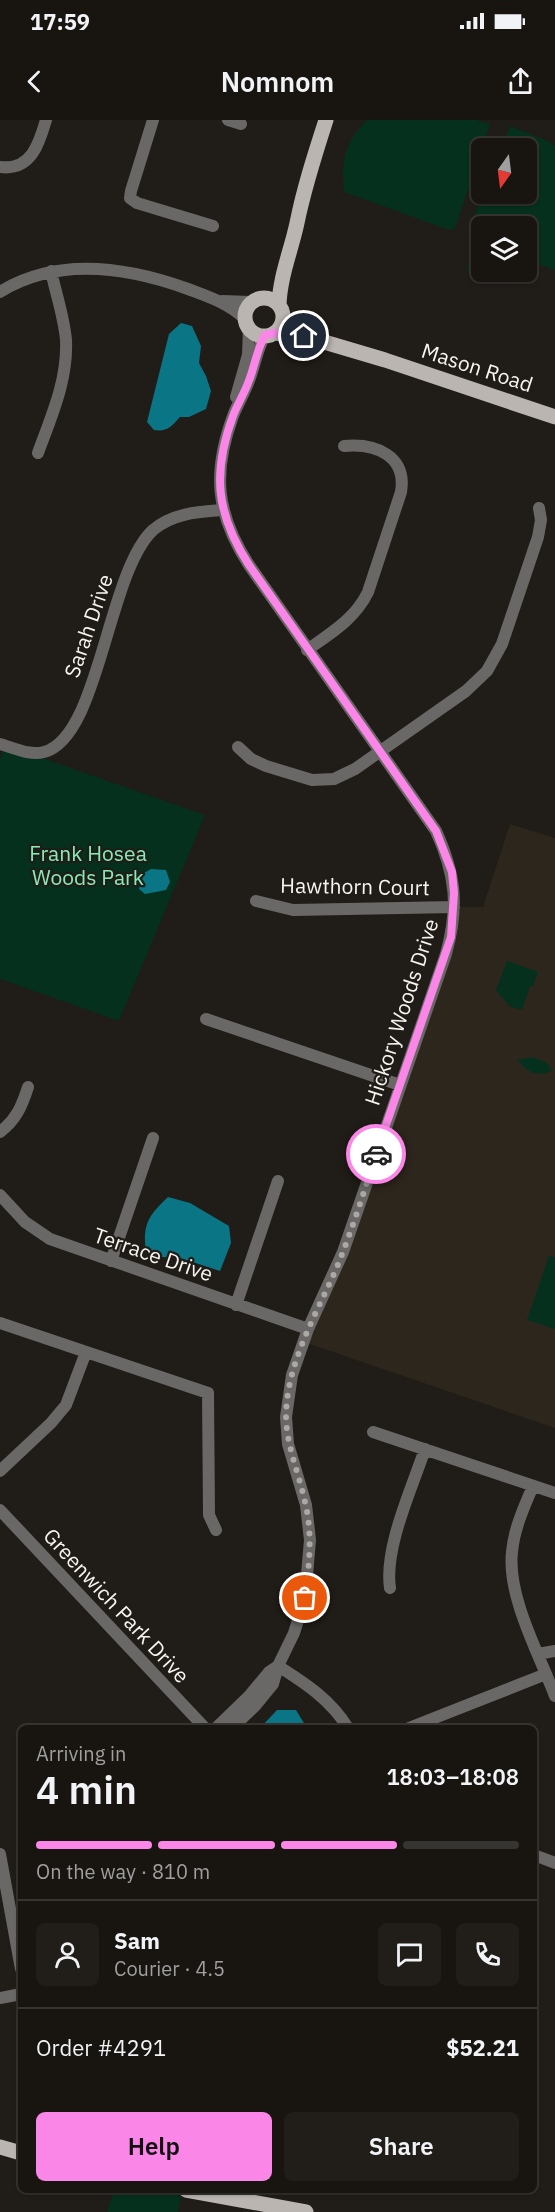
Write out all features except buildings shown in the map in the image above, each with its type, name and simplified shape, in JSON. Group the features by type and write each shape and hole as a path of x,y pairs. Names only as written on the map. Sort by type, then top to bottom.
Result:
{"main road":[{"path":"299,207 290,221 270,286 254,300 245,313 247,324 257,334 270,334 282,323 280,308 282,273 297,223 299,207 326,120"},
{"path":"254,300 269,298 280,308"},
{"name":"Mason Road","path":"280,308 301,328 362,347 385,360"},
{"name":"Mason Road","path":"270,334 304,336 385,360 555,417"},
{"path":"0,2146 18,2152"},
{"path":"202,2193 305,2212"}],"street":[{"path":"0,167 17,166 32,156 38,146 46,120"},
{"path":"153,120 130,198 137,203 213,226"},
{"path":"228,120 241,124"},
{"path":"0,292 24,279 51,271 81,268 128,273 168,282 221,301 254,300"},
{"path":"38,453 61,385 66,356 64,327 51,271"},
{"path":"221,301 247,324"},
{"name":"Hickory Woods Drive","path":"234,414 237,390 248,355 247,324"},
{"name":"Hickory Woods Drive","path":"235,1725 268,1690 276,1677 278,1666 299,1620 308,1575 310,1540 306,1505 288,1444 286,1417 292,1376 308,1329 342,1252 446,954 451,937 453,907 452,872 436,831 236,546 223,510 220,491 220,462 234,414 249,380 258,348 270,334"},
{"path":"308,650 341,626 362,603 372,582 403,483 400,470 390,456 374,448 344,446"},
{"path":"238,747 251,759 294,776 317,780 334,779 345,775 379,752 480,680 495,660 538,537 541,520 539,508"},
{"name":"Sarah Drive","path":"0,744 36,753 53,748 66,738 81,713 125,579 140,547 155,529 175,517 223,510"},
{"name":"Hawthorn Court","path":"256,902 293,910 453,907"},
{"path":"206,1019 400,1085"},
{"path":"0,1132 15,1119 21,1110 28,1087"},
{"path":"111,1261 153,1138"},
{"path":"236,1305 278,1180"},
{"name":"Terrace Drive","path":"0,1195 14,1213 37,1232 50,1239 308,1329"},
{"path":"0,1323 208,1393 209,1515 216,1530"},
{"path":"1,1469 51,1423 66,1405 86,1352"},
{"path":"373,1432 555,1493"},
{"path":"390,1588 388,1571 390,1559 425,1449"},
{"path":"533,1486 513,1540 511,1570 517,1599 555,1694"},
{"name":"Greenwich Park Drive","path":"0,1510 202,1725"},
{"path":"538,1654 555,1651"},
{"path":"278,1666 319,1694 346,1725"},
{"name":"Hickory Woods Drive","path":"219,1725 249,1696 268,1672 278,1666"},
{"path":"418,1725 546,1674"},
{"path":"0,1854 2,1871 18,1932"},
{"path":"537,1856 555,1863"},
{"path":"0,1998 18,1995"}],"shaded area":[{"path":"510,824 555,838 555,1428 304,1342 336,1268 446,954 454,907 483,907"}],"green space":[{"path":"367,120 476,120 490,124 485,138 471,138 471,180 455,228 449,230 344,192 343,171 346,153 359,128"},
{"path":"510,126 548,141 555,146 555,270 537,264 537,216 474,216 479,204 537,204 537,138 505,138"},
{"path":"469,262 471,262 471,272 466,271"},
{"name":"Frank Hosea Woods Park","path":"5,745 205,815 119,1021 0,979 0,760"},
{"path":"507,961 538,972 533,986 530,986 522,1010 509,1006 496,990"},
{"path":"532,1057 546,1062 552,1071 541,1074 532,1072 517,1060"},
{"path":"549,1256 555,1257 555,1329 527,1320"},
{"path":"113,2193 164,2193 181,2196 178,2212 107,2212"}],"water":[{"path":"181,323 192,326 201,346 199,363 211,391 206,409 189,417 180,417 166,429 154,430 147,422 169,334"},
{"path":"151,869 166,870 170,882 166,890 145,894 139,889 144,873"},
{"path":"168,1197 190,1203 229,1226 231,1243 220,1271 180,1258 162,1257 146,1252 145,1234 148,1221"},
{"path":"277,1710 296,1710 305,1725 263,1725"}],"way so far":[{"path":"305,1598 310,1540 306,1505 288,1444 286,1417 288,1391 308,1329 336,1268 376,1154"}],"route":[{"path":"304,336 274,333 265,335 258,348 249,380 222,450 219,473 225,519 236,546 436,831 448,859 454,884 451,937 376,1154"}]}
